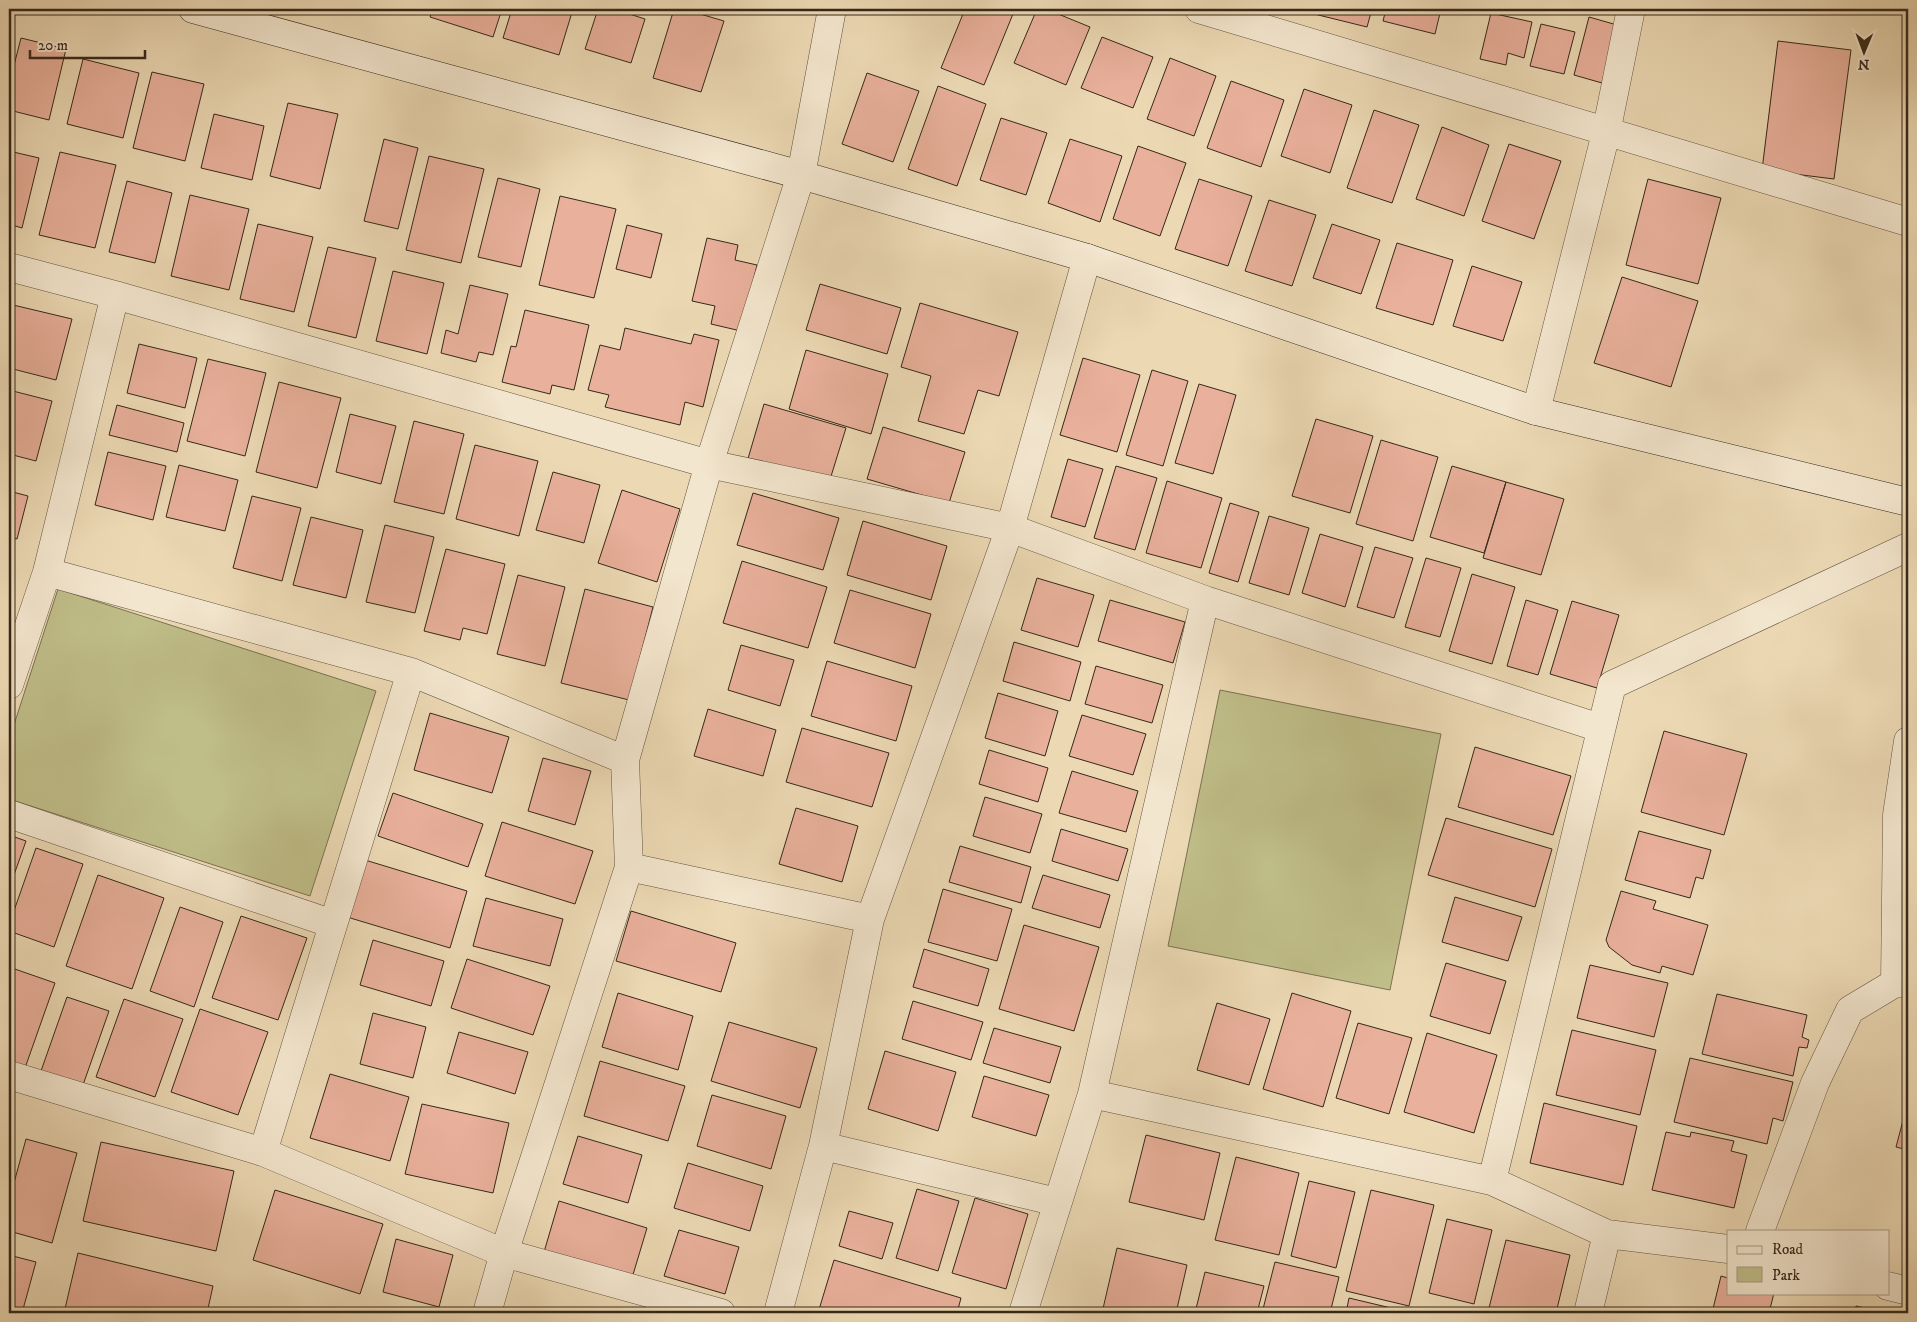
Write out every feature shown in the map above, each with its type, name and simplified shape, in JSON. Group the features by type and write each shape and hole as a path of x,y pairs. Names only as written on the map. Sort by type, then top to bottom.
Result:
{"street":[{"path":"193,9 801,176 1087,258 1536,411 1908,502"},
{"path":"487,1313 504,1254 629,867 625,760 709,464 801,176 832,9"},
{"path":"1199,9 1908,222"},
{"path":"1536,411 1606,132 1631,9"},
{"path":"778,1313 824,1146 870,920 1010,528 1087,258"},
{"path":"9,267 116,295 709,464 1010,528 1205,600 1600,728"},
{"path":"9,686 48,572 116,295"},
{"path":"1492,1181 1600,728 1612,685 1908,547"},
{"path":"48,572 411,672 625,760"},
{"path":"1023,1313 1092,1094 1205,600"},
{"path":"263,1152 411,672"},
{"path":"1760,1230 1815,1083 1850,1010 1902,984 1897,814 1908,741"},
{"path":"9,814 333,924"},
{"path":"629,867 870,920"},
{"path":"9,1075 263,1152 504,1254 721,1313"},
{"path":"1092,1094 1492,1181 1607,1234 1727,1249"},
{"path":"824,1146 1057,1202"},
{"path":"1588,1313 1607,1234"},
{"path":"1890,1287 1908,1292"}],"green space":[{"path":"58,589 376,691 310,896 9,799 9,740"},
{"path":"1220,690 1441,734 1390,990 1168,946"}],"building":[{"path":"433,9 502,9 493,37 430,17"},
{"path":"512,9 573,9 559,55 503,38"},
{"path":"598,9 614,9 645,19 631,63 585,49"},
{"path":"674,9 683,9 724,21 701,92 653,78"},
{"path":"965,9 1015,9 984,85 941,68"},
{"path":"1037,9 1046,9 1090,27 1066,85 1014,63"},
{"path":"1294,9 1372,9 1367,27"},
{"path":"1386,9 1441,9 1435,34 1383,21"},
{"path":"1491,13 1532,22 1524,58 1508,53 1506,65 1480,59"},
{"path":"1589,17 1617,25 1602,83 1574,75"},
{"path":"1541,24 1575,32 1564,74 1530,66"},
{"path":"1102,37 1153,57 1133,108 1081,88"},
{"path":"21,38 66,49 49,120 9,110 9,85"},
{"path":"1778,41 1851,50 1834,179 1762,170"},
{"path":"1170,58 1216,76 1194,136 1147,119"},
{"path":"83,59 139,73 123,138 67,124"},
{"path":"152,72 204,84 185,161 133,148"},
{"path":"867,73 919,91 893,162 842,144"},
{"path":"1231,81 1284,100 1261,167 1207,148"},
{"path":"938,86 986,104 957,186 908,169"},
{"path":"1304,89 1352,105 1330,173 1281,156"},
{"path":"288,103 338,114 320,189 270,176"},
{"path":"1374,110 1419,125 1392,203 1347,188"},
{"path":"214,114 264,126 252,180 201,168"},
{"path":"1001,118 1047,133 1026,195 980,180"},
{"path":"1442,127 1489,145 1464,216 1416,199"},
{"path":"384,139 418,148 398,229 364,221"},
{"path":"1070,139 1122,156 1100,222 1048,203"},
{"path":"1509,144 1561,161 1534,239 1482,221"},
{"path":"1138,146 1186,163 1160,236 1113,219"},
{"path":"9,151 39,158 22,228 9,224"},
{"path":"60,152 116,165 95,248 39,235"},
{"path":"429,156 484,169 461,263 406,250"},
{"path":"498,178 540,189 521,267 478,257"},
{"path":"1199,179 1252,196 1228,266 1175,249"},
{"path":"1648,179 1721,198 1698,284 1626,265"},
{"path":"127,181 172,193 155,263 109,252"},
{"path":"190,195 249,209 229,290 171,276"},
{"path":"560,196 616,209 594,298 539,285"},
{"path":"1269,200 1316,215 1292,286 1245,271"},
{"path":"258,224 313,237 294,312 240,299"},
{"path":"1332,224 1380,240 1361,294 1313,278"},
{"path":"627,225 662,234 651,278 616,269"},
{"path":"707,238 738,245 735,260 757,265 741,331 711,324 715,306 692,301"},
{"path":"1397,243 1453,260 1433,325 1376,308"},
{"path":"328,247 376,258 356,338 308,326"},
{"path":"1472,266 1522,282 1503,341 1453,326"},
{"path":"393,271 444,283 427,354 376,341"},
{"path":"1622,277 1698,301 1671,387 1594,363"},
{"path":"820,284 901,308 887,354 806,330"},
{"path":"470,285 508,294 493,355 479,352 476,362 441,353 446,330 458,334"},
{"path":"920,303 1018,332 999,396 978,390 964,434 918,421 931,376 901,367"},
{"path":"9,304 72,319 56,380 9,368"},
{"path":"525,310 589,325 574,390 552,385 550,394 502,382 511,346 516,347"},
{"path":"625,328 691,344 694,334 719,340 703,407 685,402 680,425 605,407 609,395 588,390 600,345 620,350"},
{"path":"139,344 197,358 185,408 127,393"},
{"path":"806,350 888,374 871,434 789,409"},
{"path":"1083,358 1140,375 1117,452 1060,435"},
{"path":"208,359 266,373 245,456 187,441"},
{"path":"1152,370 1188,381 1163,466 1126,455"},
{"path":"279,382 341,398 317,488 256,472"},
{"path":"1199,384 1236,395 1213,474 1175,463"},
{"path":"9,390 52,401 36,461 9,454"},
{"path":"764,404 846,428 828,486 747,462"},
{"path":"117,405 184,423 177,452 109,435"},
{"path":"350,414 396,426 381,484 336,472"},
{"path":"1316,419 1373,436 1350,513 1292,496"},
{"path":"414,421 464,434 444,514 394,502"},
{"path":"883,427 965,452 949,503 867,479"},
{"path":"1381,440 1438,457 1413,541 1356,524"},
{"path":"475,445 538,461 519,536 456,519"},
{"path":"108,452 166,466 153,520 95,505"},
{"path":"1068,459 1103,469 1085,527 1051,517"},
{"path":"179,465 238,480 225,531 166,517"},
{"path":"1116,466 1157,478 1135,550 1094,538"},
{"path":"1452,466 1506,482 1484,553 1430,537"},
{"path":"553,472 600,485 584,543 536,530"},
{"path":"1167,481 1222,498 1201,568 1146,553"},
{"path":"1506,482 1564,499 1541,575 1483,558"},
{"path":"622,490 680,509 657,582 598,563"},
{"path":"9,491 28,496 17,539 9,537"},
{"path":"753,493 839,518 823,570 737,545"},
{"path":"252,496 301,508 282,581 233,568"},
{"path":"1230,503 1259,512 1238,582 1209,573"},
{"path":"1269,516 1309,528 1289,595 1249,583"},
{"path":"311,517 363,530 346,598 293,585"},
{"path":"863,521 947,546 931,600 847,575"},
{"path":"385,525 434,537 415,613 366,602"},
{"path":"1320,534 1363,547 1345,607 1302,593"},
{"path":"1375,547 1413,558 1394,618 1357,607"},
{"path":"446,549 505,564 487,634 463,628 460,640 424,631"},
{"path":"1426,558 1461,568 1440,637 1405,627"},
{"path":"742,561 827,587 808,648 723,623"},
{"path":"1472,574 1515,587 1492,664 1449,651"},
{"path":"518,575 565,587 545,666 497,654"},
{"path":"1037,578 1094,595 1078,647 1021,630"},
{"path":"585,589 653,607 629,700 561,683"},
{"path":"850,590 931,614 915,668 834,643"},
{"path":"1110,600 1185,622 1173,663 1098,641"},
{"path":"1526,600 1558,610 1538,675 1507,666"},
{"path":"1572,601 1619,615 1597,688 1550,674"},
{"path":"1014,642 1081,662 1070,701 1003,681"},
{"path":"741,645 794,660 780,706 728,690"},
{"path":"827,661 912,686 896,741 811,716"},
{"path":"1096,666 1163,685 1152,723 1085,704"},
{"path":"998,693 1058,711 1045,756 985,738"},
{"path":"708,709 776,730 763,776 694,756"},
{"path":"430,713 509,737 492,793 414,770"},
{"path":"1082,715 1146,734 1133,775 1069,756"},
{"path":"802,728 889,753 872,807 786,782"},
{"path":"1664,731 1747,754 1724,835 1641,812"},
{"path":"1475,747 1571,776 1553,835 1458,807"},
{"path":"989,750 1048,768 1038,802 979,784"},
{"path":"543,758 591,771 575,825 528,811"},
{"path":"1072,771 1138,791 1126,832 1059,813"},
{"path":"393,793 483,824 468,867 378,836"},
{"path":"985,797 1042,814 1030,853 973,836"},
{"path":"796,808 858,826 842,882 779,864"},
{"path":"1446,818 1552,849 1535,907 1428,875"},
{"path":"502,822 593,851 575,904 485,876"},
{"path":"1061,829 1128,849 1118,881 1052,861"},
{"path":"1639,831 1711,850 1703,879 1696,877 1690,898 1625,880"},
{"path":"9,835 26,841 9,889"},
{"path":"960,846 1031,867 1021,903 949,882"},
{"path":"36,848 83,864 54,947 9,931 9,925"},
{"path":"365,860 467,891 450,948 347,917"},
{"path":"98,875 164,898 132,989 66,966"},
{"path":"1043,875 1110,895 1100,928 1032,908"},
{"path":"943,889 1012,909 997,961 928,942"},
{"path":"1621,891 1656,901 1653,909 1708,925 1693,975 1662,966 1660,973 1632,965 1609,947 1606,940"},
{"path":"1455,897 1522,917 1508,961 1442,942"},
{"path":"486,898 563,919 550,966 473,946"},
{"path":"180,907 223,922 194,1007 150,991"},
{"path":"631,911 736,943 721,992 616,961"},
{"path":"241,916 307,938 278,1020 212,998"},
{"path":"1024,925 1099,947 1074,1031 999,1009"},
{"path":"373,940 444,961 431,1006 360,985"},
{"path":"924,949 989,969 978,1006 913,987"},
{"path":"467,959 550,986 533,1035 451,1008"},
{"path":"1446,963 1506,981 1490,1034 1430,1016"},
{"path":"1590,965 1668,983 1654,1037 1577,1018"},
{"path":"9,967 55,983 25,1068 9,1062"},
{"path":"618,993 693,1016 678,1070 602,1047"},
{"path":"1292,993 1351,1011 1323,1107 1263,1089"},
{"path":"1717,994 1807,1015 1802,1037 1809,1040 1807,1048 1799,1047 1793,1076 1702,1054"},
{"path":"67,997 109,1011 83,1085 41,1071"},
{"path":"124,999 183,1019 155,1097 96,1077"},
{"path":"913,1001 983,1022 971,1060 902,1039"},
{"path":"1217,1003 1270,1019 1249,1085 1197,1070"},
{"path":"200,1009 268,1032 238,1115 171,1092"},
{"path":"373,1013 426,1027 413,1078 360,1064"},
{"path":"729,1022 817,1048 800,1108 711,1081"},
{"path":"1358,1023 1412,1038 1389,1114 1336,1098"},
{"path":"994,1028 1061,1047 1050,1083 983,1063"},
{"path":"1572,1030 1656,1050 1640,1115 1556,1095"},
{"path":"459,1032 528,1052 515,1094 447,1073"},
{"path":"1427,1033 1497,1055 1474,1133 1404,1112"},
{"path":"885,1051 956,1072 938,1131 868,1109"},
{"path":"1690,1058 1793,1082 1783,1121 1773,1118 1767,1144 1674,1122"},
{"path":"600,1061 685,1086 668,1141 584,1116"},
{"path":"330,1074 409,1097 390,1161 310,1138"},
{"path":"984,1076 1049,1095 1036,1136 972,1117"},
{"path":"712,1095 786,1116 771,1169 697,1146"},
{"path":"1544,1103 1637,1126 1623,1185 1530,1163"},
{"path":"422,1104 509,1123 493,1193 405,1174"},
{"path":"1906,1109 1908,1110 1908,1150 1896,1147"},
{"path":"1666,1132 1690,1137 1691,1132 1734,1141 1731,1151 1747,1155 1734,1208 1652,1190"},
{"path":"1146,1135 1220,1153 1204,1220 1129,1202"},
{"path":"578,1136 642,1155 628,1203 563,1184"},
{"path":"26,1139 77,1153 52,1243 9,1231 9,1201"},
{"path":"101,1142 234,1171 216,1251 83,1221"},
{"path":"1236,1157 1299,1173 1279,1255 1215,1240"},
{"path":"688,1163 763,1186 750,1231 674,1208"},
{"path":"1309,1181 1355,1192 1336,1268 1291,1256"},
{"path":"917,1189 959,1201 938,1271 896,1258"},
{"path":"275,1190 383,1224 360,1294 253,1260"},
{"path":"1371,1190 1434,1205 1409,1306 1346,1291"},
{"path":"975,1198 1028,1214 1006,1289 952,1273"},
{"path":"559,1201 647,1228 632,1278 544,1252"},
{"path":"849,1211 893,1223 882,1259 839,1246"},
{"path":"1447,1219 1492,1230 1474,1304 1429,1293"},
{"path":"679,1230 739,1247 725,1294 664,1276"},
{"path":"396,1239 453,1255 439,1307 383,1292"},
{"path":"1506,1240 1570,1255 1556,1313 1488,1312"},
{"path":"1117,1248 1187,1265 1176,1313 1102,1313"},
{"path":"78,1253 213,1286 207,1313 64,1313"},
{"path":"9,1255 36,1262 22,1313 9,1313"},
{"path":"834,1260 961,1298 957,1313 818,1313"},
{"path":"1275,1262 1339,1277 1330,1313 1262,1313"},
{"path":"1205,1272 1264,1286 1257,1313 1195,1313"},
{"path":"1721,1276 1727,1278 1727,1294 1774,1294 1769,1313 1712,1313"},
{"path":"1349,1298 1412,1313 1346,1313"},
{"path":"1856,1306 1887,1313 1855,1313"}]}
